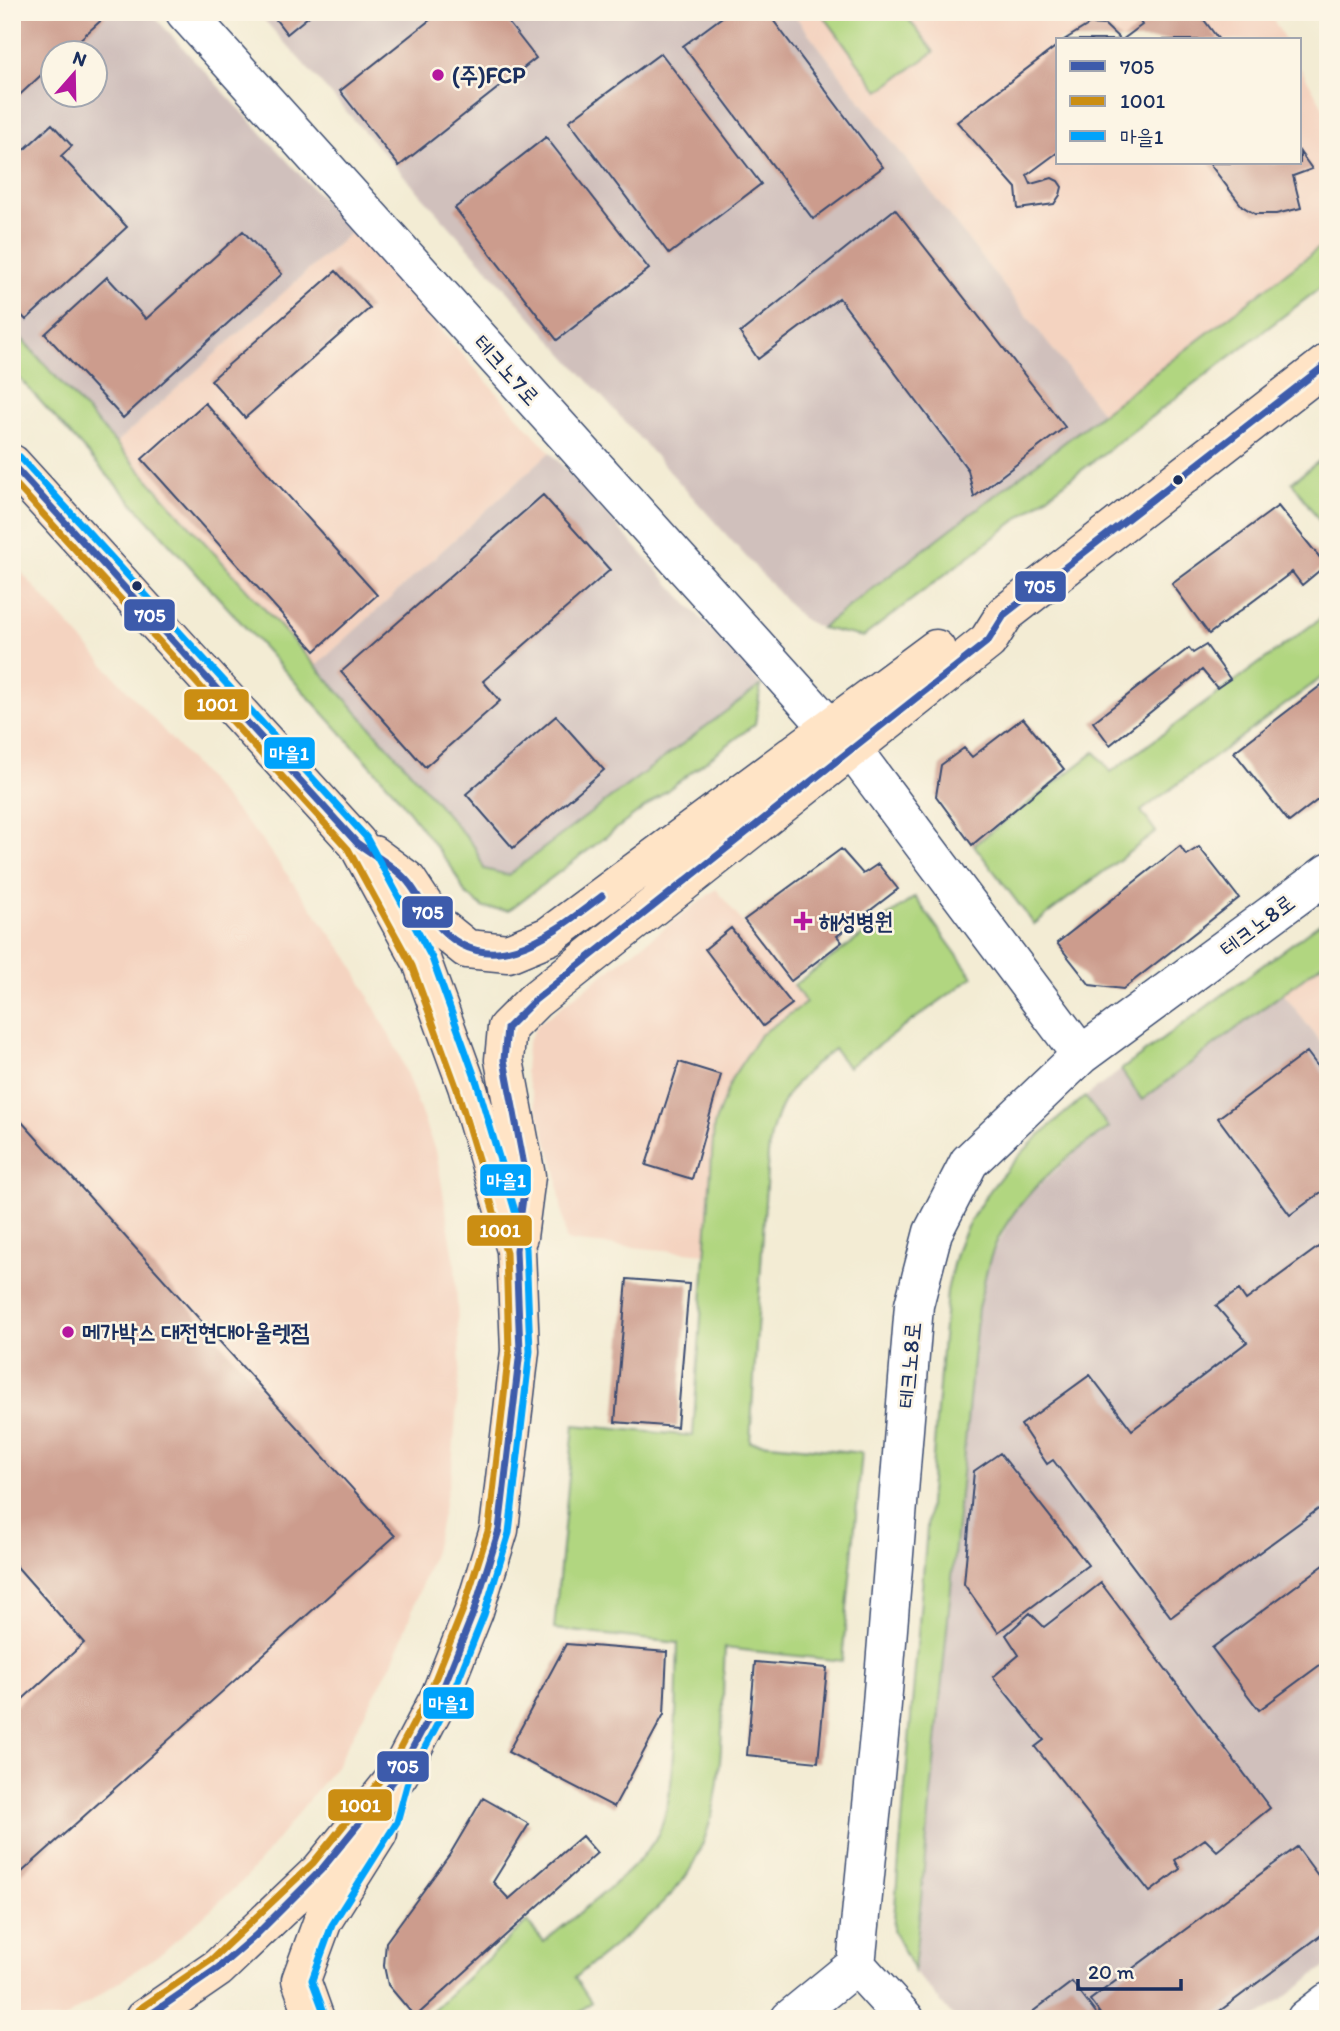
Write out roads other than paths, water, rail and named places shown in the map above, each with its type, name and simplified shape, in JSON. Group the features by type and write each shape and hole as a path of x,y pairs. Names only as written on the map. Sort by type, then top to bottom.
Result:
{"main road":[{"path":"12,464 357,843 407,880 436,924 467,949 508,953 549,936 840,737 988,641 1005,614 1328,362"},
{"path":"144,2019 218,1968 255,1936 321,1870 399,1774 440,1696 474,1611 499,1530 520,1351 516,1250 526,1175 504,1060 507,1028 535,1000 840,737"},
{"path":"357,843 422,961 467,1086 516,1250"},
{"path":"315,2019 301,1980 323,1920 388,1817 399,1774"}],"street":[{"name":"테크노7로","path":"185,12 840,737 1081,1055"},
{"name":"테크노8로","path":"856,1965 881,1716 914,1305 933,1232 969,1163 1081,1055 1328,873"},
{"path":"790,2019 856,1965 905,2019"},
{"path":"1306,2019 1328,2002"}],"place":[{"name":"(주)FCP","path":"438,75"},
{"name":"해성병원","path":"803,921"},
{"name":"메가박스 대전현대아울렛점","path":"68,1332"}]}
